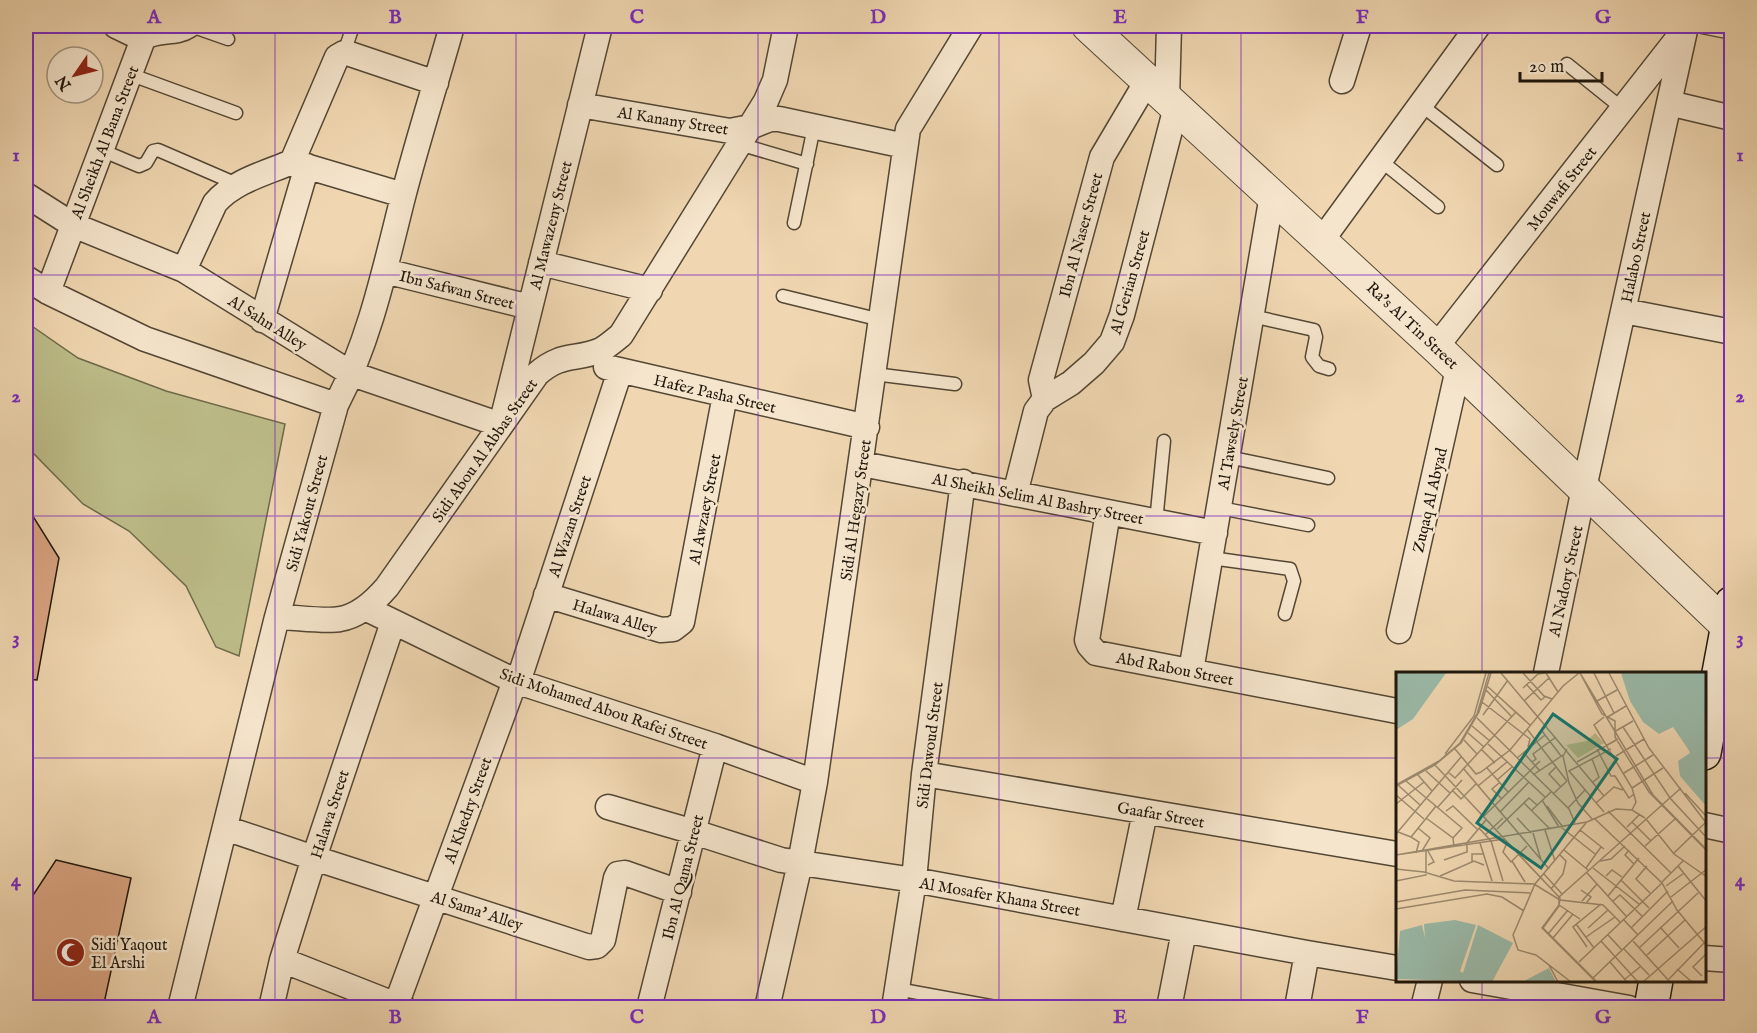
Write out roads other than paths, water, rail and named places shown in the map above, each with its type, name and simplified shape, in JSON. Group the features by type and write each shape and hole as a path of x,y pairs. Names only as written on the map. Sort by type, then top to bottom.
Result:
{"main road":[{"path":"1706,743 1730,620"},
{"path":"1650,1008 1656,982"}],"street":[{"path":"116,26 142,39 150,34 181,30 190,26"},
{"name":"Sidi Yakout Street","path":"180,1008 277,617 336,405 352,374 385,271 452,26"},
{"name":"Al Mawazeny Street","path":"501,425 600,26"},
{"name":"Sidi Al Hegazy Street","path":"767,1008 800,863 815,782 908,129 971,26"},
{"name":"Ra's Al Tin Street","path":"1088,26 1322,240 1584,488 1730,620"},
{"name":"Al Gerian Street","path":"1045,399 1094,363 1112,342 1122,315 1163,96 1169,26"},
{"path":"1342,81 1359,26"},
{"path":"1322,240 1478,26"},
{"name":"Sidi Abou Al Abbas Street","path":"277,617 340,619 375,602 537,374 549,363 564,357 602,349 621,335 766,101 775,80 780,27"},
{"name":"Halabo Street","path":"1584,488 1669,103 1689,27"},
{"name":"Mouwafi Street","path":"1436,347 1689,27"},
{"name":"Al Sheikh Al Bana Street","path":"48,292 142,39"},
{"path":"262,320 299,164 335,59 344,53 436,82"},
{"name":"Ibn Al Naser Street","path":"1045,399 1041,380 1102,157 1163,96"},
{"path":"1669,103 1731,118"},
{"name":"Al Kanany Street","path":"580,105 730,131 745,136 770,119 905,146"},
{"path":"184,270 215,203 221,196 239,185 299,164 404,195"},
{"name":"Al Sahn Alley","path":"26,195 73,225 184,270 352,374 501,425"},
{"name":"Al Tawsely Street","path":"1191,672 1272,195"},
{"path":"541,263 650,290"},
{"name":"Ibn Safwan Street","path":"385,271 530,307"},
{"path":"26,278 48,292 145,339 336,405"},
{"path":"1624,311 1731,332"},
{"name":"Hafez Pasha Street","path":"564,357 867,428"},
{"name":"Zuqaq Al Abyad","path":"1399,631 1458,369"},
{"name":"Al Wazan Street","path":"515,681 522,670 620,371"},
{"name":"Al Awzaey Street","path":"682,622 726,395"},
{"path":"1015,494 1036,411 1045,399"},
{"name":"Al Sheikh Selim Al Bashry Street","path":"862,464 1215,533"},
{"name":"Sidi Dawoud Street","path":"895,998 914,880 924,774 963,482"},
{"name":"Al Nadory Street","path":"1546,672 1584,488"},
{"name":"Abd Rabou Street","path":"1108,512 1088,640 1096,653 1396,711"},
{"name":"Halawa Alley","path":"546,595 661,630 673,629 682,622"},
{"name":"Sidi Mohamed Abou Rafei Street","path":"365,608 515,681 715,746 815,782"},
{"name":"Halawa Street","path":"271,1008 282,960 314,858 393,622"},
{"name":"Al Khedry Street","path":"398,1007 435,896 515,681"},
{"name":"Ibn Al Qama Street","path":"649,1008 715,746"},
{"name":"Gaafar Street","path":"924,774 1396,854"},
{"name":"Al Mosafer Khana Street","path":"608,807 781,860 914,880 1396,968"},
{"path":"1123,919 1145,812"},
{"path":"1706,825 1731,831"},
{"name":"Al Sama' Alley","path":"225,828 593,947 603,940 618,874 625,873 679,892"},
{"path":"1169,1008 1184,931"},
{"path":"1297,1008 1307,953"},
{"path":"1706,958 1731,960"},
{"path":"282,960 398,1007"},
{"path":"1423,1008 1430,982"},
{"path":"1478,982 1629,1008"}],"lane":[{"path":"190,26 228,39"},
{"path":"344,53 353,26"},
{"path":"1689,27 1731,33"},
{"path":"1567,64 1623,109"},
{"path":"129,74 236,113"},
{"path":"1420,104 1497,165"},
{"path":"794,224 814,127"},
{"path":"745,136 807,164"},
{"path":"101,150 139,166 146,163 153,151 158,150 239,185"},
{"path":"1380,160 1438,207"},
{"path":"783,296 881,320"},
{"path":"1252,316 1314,330 1316,337 1312,357 1319,366 1329,369"},
{"path":"874,374 955,384"},
{"path":"1156,522 1164,441"},
{"path":"1228,457 1328,478"},
{"path":"1220,508 1308,525"},
{"path":"1211,558 1290,569 1293,581 1286,614"},
{"path":"895,998 1001,1008"}],"tram line":[{"path":"1732,563 1726,597 1732,631"}],"place":[{"name":"Sidi Yaqout El Arshi","path":"70,953"}]}
